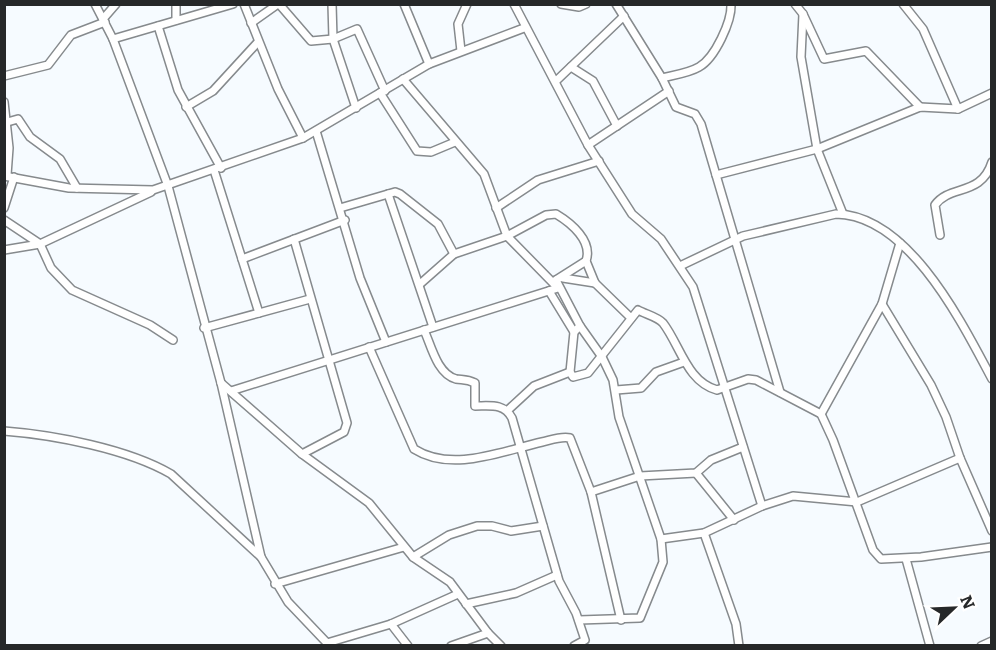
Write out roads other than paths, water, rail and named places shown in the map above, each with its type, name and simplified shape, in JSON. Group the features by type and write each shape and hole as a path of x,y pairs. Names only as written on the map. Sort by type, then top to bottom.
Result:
{"street":[{"path":"95,4 113,39 168,186 204,328 221,383 261,557 275,584 288,602 327,643 391,624 459,594"},
{"path":"4,76 48,65 71,35 103,18 116,4"},
{"path":"113,39 233,4"},
{"path":"244,4 258,42 303,138"},
{"path":"251,23 278,4 311,41 333,39 353,30 360,32 382,92 417,151 430,152 454,142"},
{"path":"332,4 333,39 356,108"},
{"path":"404,4 429,64"},
{"path":"461,51 458,24 467,4"},
{"path":"514,4 524,28 556,81 588,145 632,214 661,239 680,266 701,309 723,388 762,506"},
{"path":"561,4 579,7 586,4"},
{"path":"616,4 662,78 678,110 695,114 701,124 780,392"},
{"path":"662,78 699,67 708,58 732,17 731,4"},
{"path":"795,4 803,14 824,59 866,51 920,107"},
{"path":"903,4 924,29 958,109"},
{"path":"177,6 185,19"},
{"path":"176,20 177,6"},
{"path":"803,14 801,57 817,149 843,214"},
{"path":"556,81 624,16"},
{"path":"158,26 178,90 217,169 259,313"},
{"path":"4,250 40,244 153,190 303,138 429,64 524,28"},
{"path":"186,107 213,91 258,42"},
{"path":"572,67 593,81 617,126"},
{"path":"403,79 454,142 484,174 507,236 559,282 580,326 603,357 616,390 619,417 661,538 663,562 643,614 638,620 579,620"},
{"path":"588,145 669,91"},
{"path":"716,175 817,149 920,107 958,109 992,93"},
{"path":"4,102 9,148 9,176 4,208"},
{"path":"5,122 18,119 34,141 60,159 77,188"},
{"path":"316,131 345,220 360,278 386,342"},
{"path":"496,208 538,180 599,161"},
{"path":"940,235 935,205 940,198 971,188 988,173 992,162"},
{"path":"9,176 77,188 153,190"},
{"path":"340,207 388,194 400,194 438,224 454,254"},
{"path":"388,194 433,327"},
{"path":"420,284 454,254 507,236 546,215 556,214 567,220 588,249 586,261 595,283 631,318"},
{"path":"680,266 735,239 843,214 866,220 900,243 944,294 992,379"},
{"path":"4,220 40,244 51,268 72,290 150,325 173,340"},
{"path":"242,259 345,220"},
{"path":"294,239 347,423 346,429 302,454"},
{"path":"821,414 882,304 900,243"},
{"path":"231,391 549,291 586,261"},
{"path":"559,282 595,283"},
{"path":"549,291 574,332 570,372 573,377 578,378 588,373 603,357 638,310 662,321 684,362 705,385 715,390 751,379 821,414 876,554 881,559 906,559 992,547"},
{"path":"204,328 310,299"},
{"path":"882,304 931,385 992,531"},
{"path":"574,332 580,326"},
{"path":"424,330 439,366 454,379 475,383 475,406 500,406 508,410 521,447 557,575 579,620 585,640 584,643 574,645"},
{"path":"369,347 414,449 434,458 483,457 570,438 591,492 621,620"},
{"path":"616,390 641,388 656,372 684,362"},
{"path":"508,410 534,386 570,372"},
{"path":"221,383 302,454 369,503 413,557 440,573 488,633 501,645"},
{"path":"4,430 138,457 157,466 171,474 261,557"},
{"path":"591,492 640,476 696,473 711,460 743,447"},
{"path":"661,538 704,533 762,506 801,495 857,502 960,458"},
{"path":"696,473 734,519"},
{"path":"413,557 449,535 477,526 492,526 512,531 543,526"},
{"path":"704,533 736,624 739,645"},
{"path":"275,584 404,547"},
{"path":"906,559 930,645"},
{"path":"466,604 516,593 557,575"},
{"path":"391,624 408,645"},
{"path":"451,645 488,633"},
{"path":"981,645 992,641"}]}
